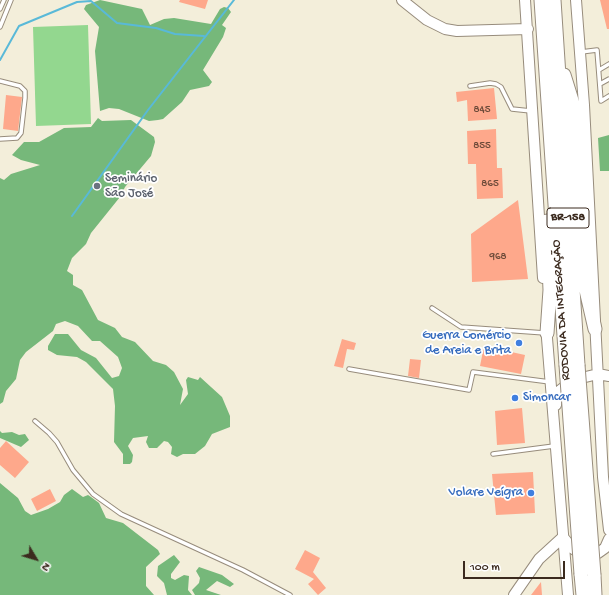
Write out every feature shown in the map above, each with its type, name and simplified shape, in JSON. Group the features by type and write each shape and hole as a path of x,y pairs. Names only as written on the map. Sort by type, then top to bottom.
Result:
{"highway":[{"name":"RODOVIA DA INTEGRAÇÃO","path":"541,0 551,56 587,574 583,595"},
{"name":"RODOVIA DA INTEGRAÇÃO","path":"551,56 554,0"},
{"name":"BR-158","path":"551,56 574,107 586,290 596,328"},
{"name":"BR-158","path":"547,333 550,290 542,72 551,56"},
{"name":"RODOVIA DA INTEGRAÇÃO","path":"587,574 595,595"}],"main road":[{"path":"402,0 427,20 445,29 528,29"},
{"name":"BR-158","path":"526,0 550,382 557,446 568,595"},
{"name":"BR-158","path":"576,0 596,328 603,477 609,530"},
{"path":"554,413 558,392 564,386 573,380 598,374 609,376"},
{"path":"514,595 539,559 563,537 572,548 581,554 591,555 598,553 605,548 609,539"}],"lane":[{"path":"0,10 4,0"},
{"path":"0,27 11,0"},
{"path":"580,53 597,50 601,101 609,96"},
{"path":"599,70 609,64"},
{"path":"600,84 609,78"},
{"path":"0,82 20,86 25,91 25,98 21,134 18,138 0,139"},
{"path":"470,86 490,83 496,84 501,87 512,109 534,111"},
{"path":"432,308 461,326 547,333"},
{"path":"349,370 469,390 473,372 550,382"},
{"path":"35,421 57,442 73,470 93,494 122,514 243,570 290,595"},
{"path":"493,454 557,446"}],"green space":[{"path":"100,0 142,9 150,25 164,19 174,18 211,24 220,9 224,7 228,8 231,12 222,25 226,28 223,37 203,70 212,82 209,86 190,90 182,102 163,119 149,121 119,109 109,108 100,111 95,51 99,27 84,9 86,5"},
{"path":"88,25 91,124 36,126 33,27"},
{"path":"98,118 102,121 131,120 154,137 155,142 151,156 125,187 120,197 91,233 86,244 72,258 67,271 73,275 73,285 82,290 98,320 115,328 122,337 135,342 153,361 166,365 174,372 183,389 180,405 188,394 186,380 188,377 198,380 200,377 222,397 230,416 230,427 212,434 205,446 195,454 183,454 177,457 171,454 172,447 168,442 164,441 157,448 149,448 146,442 148,436 133,438 128,446 133,455 132,462 130,464 123,464 123,454 114,442 115,406 113,389 86,362 77,357 57,355 48,350 48,346 55,334 68,334 81,350 96,358 112,378 119,376 122,368 118,357 100,341 92,341 78,326 65,321 56,324 53,331 26,352 20,360 16,379 6,391 3,402 0,404 0,178 4,180 11,174 40,165 21,160 12,155 24,142 39,142 64,128 91,127"},
{"path":"609,135 609,171 600,171 598,138"},
{"path":"0,431 2,433 12,432 19,435 25,434 29,440 21,447 0,438"},
{"path":"0,483 18,498 25,511 31,515 48,509 60,502 64,495 72,489 83,497 88,495 91,497 99,503 106,518 123,523 158,550 160,554 146,567 146,586 154,595 0,595"},
{"path":"174,555 180,562 171,574 171,578 175,580 184,575 189,576 188,590 192,595 167,595 164,583 157,576 158,566"},
{"path":"199,567 222,575 234,584 230,587 217,581 206,590 221,595 195,595 192,590 199,583 200,578 196,571"}],"building":[{"path":"180,0 208,0 205,9 179,2"},
{"path":"600,0 609,0 609,29 607,29"},
{"path":"494,88 497,119 468,121 467,100 457,102 456,92"},
{"path":"6,95 22,97 18,131 3,129"},
{"path":"496,129 497,168 502,168 503,198 477,199 476,164 468,164 467,131"},
{"path":"518,200 528,279 472,282 471,234"},
{"path":"342,339 356,343 354,350 347,349 343,368 334,366"},
{"path":"484,346 525,355 521,374 480,366"},
{"path":"410,359 421,360 419,378 408,376"},
{"path":"522,408 525,443 497,445 495,411"},
{"path":"6,441 29,462 15,478 0,465 0,448"},
{"path":"533,472 535,513 496,515 492,474"},
{"path":"50,489 56,501 37,511 31,499"},
{"path":"305,550 320,558 313,572 326,588 318,595 308,584 314,579 295,569"},
{"path":"541,582 542,595 531,595"}],"waterway":[{"path":"72,216 148,110 234,0"},
{"path":"0,60 19,26 77,2 91,1 117,23 156,28 175,34 204,36"}],"place":[{"name":"Seminário São José","path":"97,186"},
{"name":"Guerra Comércio de Areia e Brita","path":"519,343"},
{"name":"Simoncar","path":"515,398"},
{"name":"Volare Veígra","path":"531,493"}]}
